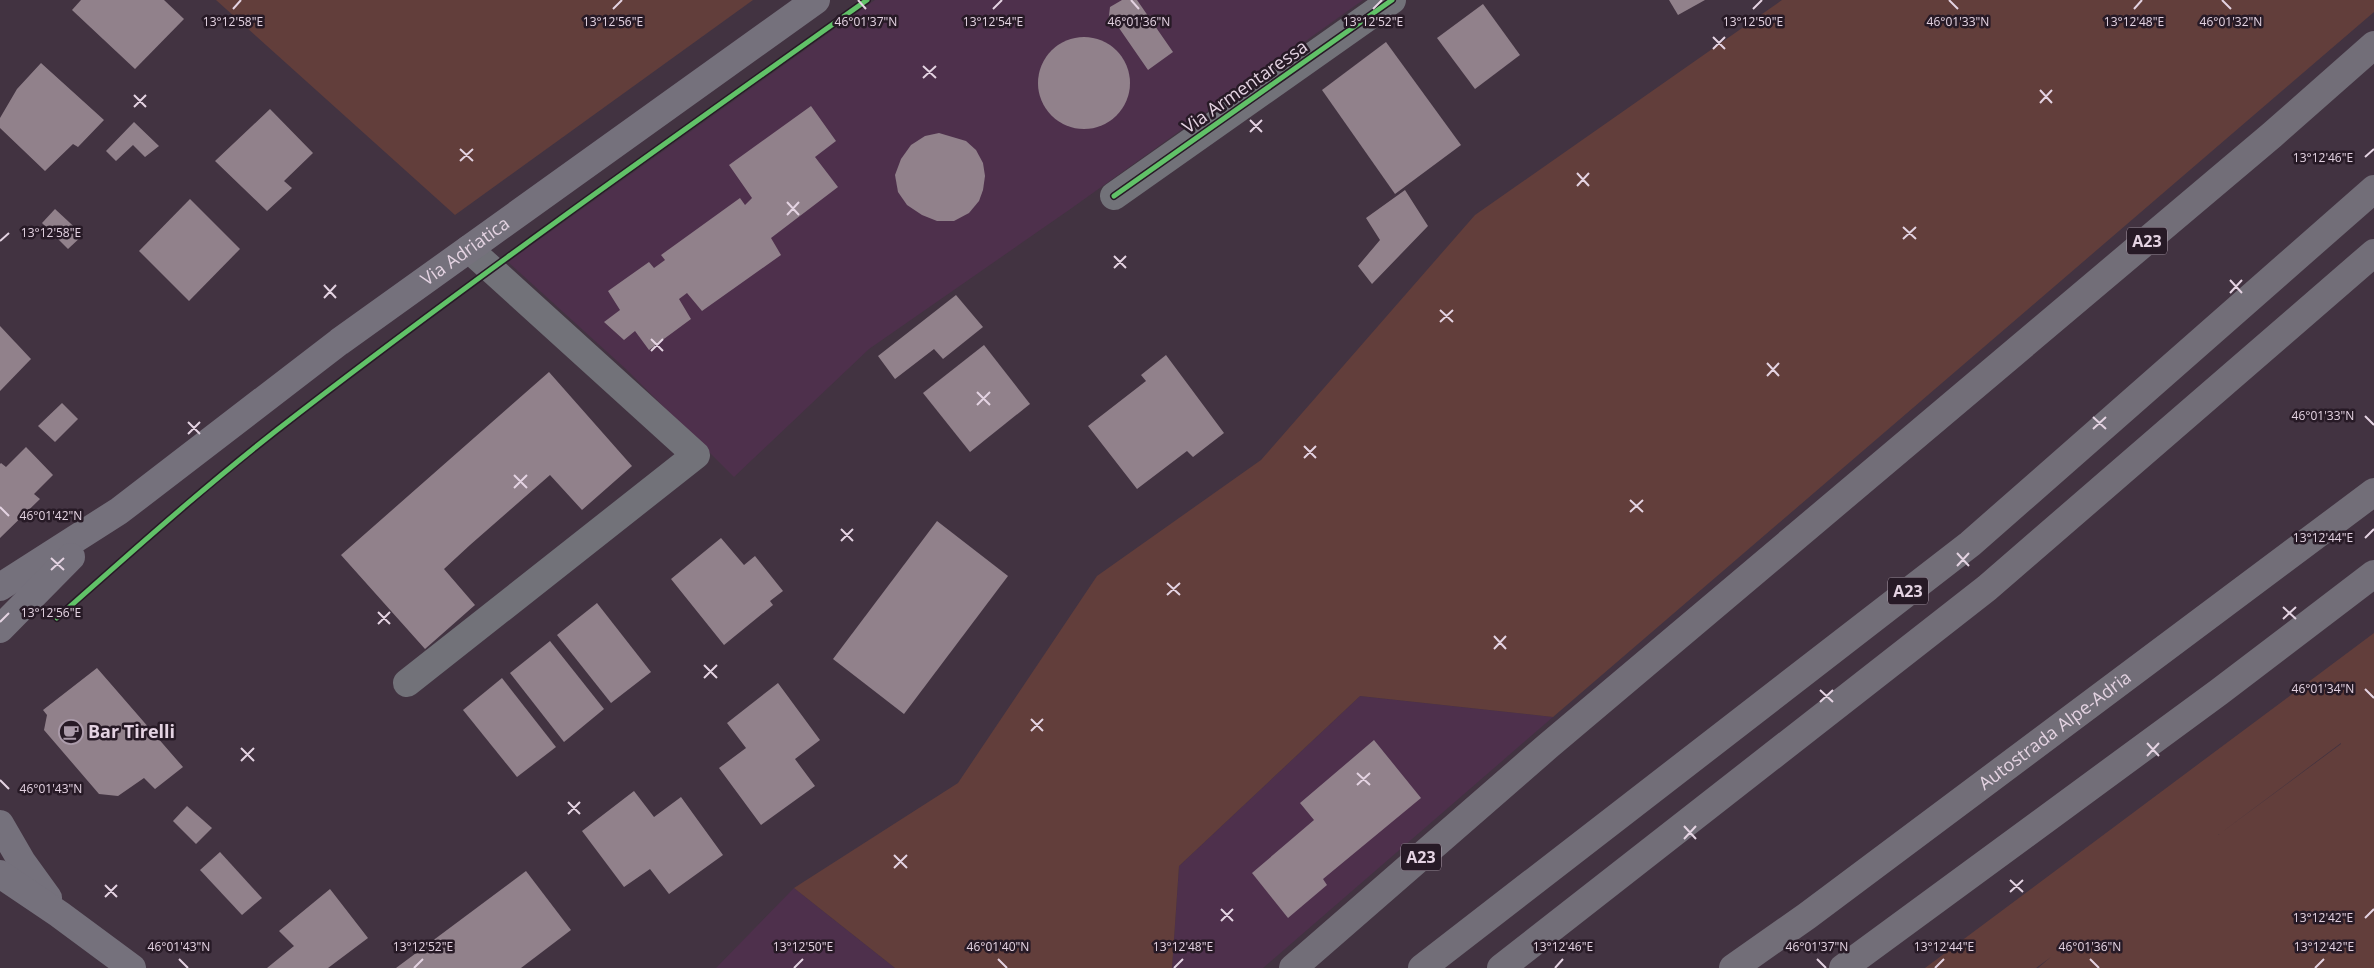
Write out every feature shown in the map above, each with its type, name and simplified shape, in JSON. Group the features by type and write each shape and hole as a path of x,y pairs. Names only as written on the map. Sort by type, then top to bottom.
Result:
{"highway":[{"name":"A23","path":"1293,968 1548,746 2264,141 2374,45"},
{"name":"A23","path":"1422,968 1970,544 2374,189"},
{"name":"A23","path":"1501,968 1987,588 2374,253"},
{"name":"Autostrada Alpe-Adria","path":"1733,968 1823,904 2374,492"},
{"path":"1843,968 2219,692 2374,574"}],"main road":[{"name":"Via Adriatica","path":"1,586 119,510 339,342 816,0"},
{"name":"Via Adriatica","path":"0,629 37,589 119,510"},
{"path":"0,824 22,862 59,914"},
{"path":"0,874 59,914 132,968"}],"street":[{"name":"Via Armentaressa","path":"1114,196 1392,0"},
{"path":"407,682 696,455 469,249"}],"shaded area":[{"path":"216,0 753,0 455,215"},
{"path":"875,0 1363,0 1069,210 869,349 734,477 627,370 508,262"},
{"path":"1782,0 2374,0 2374,12 1553,717 1360,696 1179,866 1172,968 895,968 794,888 958,783 1097,576 1261,460 1475,215"},
{"path":"2374,633 2374,968 2038,968 2051,957 2036,968 1925,968","holes":["2341,743 2341,744 2218,835"]},
{"path":"1360,696 1553,717 1263,968 1172,968 1179,866"},
{"path":"794,888 895,968 716,968"}],"building":[{"path":"81,0 164,0 184,19 135,69 72,10"},
{"path":"1122,0 1137,0 1173,52 1148,70 1119,28 1108,24 1110,7"},
{"path":"1669,0 1705,0 1678,15"},
{"path":"1483,4 1520,55 1475,89 1437,38"},
{"path":"1075,37 1093,37 1110,44 1123,57 1130,74 1130,92 1123,109 1110,122 1093,129 1075,129 1058,122 1045,109 1038,92 1038,74 1045,57 1058,44"},
{"path":"1386,42 1461,145 1395,194 1322,90"},
{"path":"41,63 104,120 78,147 73,144 45,171 0,128 0,118 17,89"},
{"path":"811,106 836,141 815,157 838,187 771,238 781,255 702,311 687,293 679,299 691,319 649,350 635,331 624,340 604,322 620,310 608,291 649,262 654,268 665,260 661,255 740,198 745,205 752,198 729,165"},
{"path":"270,109 313,153 284,181 292,188 267,211 215,161"},
{"path":"134,122 159,146 145,157 133,145 116,161 106,151"},
{"path":"939,133 966,141 976,150 983,163 985,176 979,201 969,213 954,221 937,221 922,215 907,205 898,192 895,175 901,159 911,145 925,136"},
{"path":"1405,190 1428,226 1372,284 1358,266 1380,240 1366,218"},
{"path":"190,199 240,249 189,301 139,251"},
{"path":"55,209 83,235 68,249 42,223"},
{"path":"956,295 983,327 943,359 934,349 895,379 878,356"},
{"path":"0,326 31,359 0,391"},
{"path":"984,345 1030,404 970,452 923,393"},
{"path":"1166,355 1224,433 1193,457 1187,451 1137,489 1088,426 1146,381 1141,375"},
{"path":"549,372 632,466 582,510 550,475 470,545 444,569 475,605 425,649 341,555"},
{"path":"62,403 78,419 55,442 38,426"},
{"path":"26,447 53,475 34,494 40,499 0,538 0,464 6,467"},
{"path":"937,521 1008,576 904,714 833,659"},
{"path":"721,538 744,565 755,556 783,591 770,601 773,605 724,645 671,579"},
{"path":"597,603 651,672 611,703 557,635"},
{"path":"550,641 604,709 564,742 510,673"},
{"path":"97,668 183,767 155,789 144,778 118,796 99,794 44,730 47,715 43,710"},
{"path":"502,678 556,747 517,777 463,710"},
{"path":"778,683 820,740 795,759 815,786 761,825 719,768 746,748 727,723"},
{"path":"1374,740 1421,798 1323,879 1327,885 1288,918 1252,873 1314,820 1300,803"},
{"path":"634,791 654,817 681,797 723,855 669,894 650,869 624,887 582,831"},
{"path":"187,806 212,828 196,844 173,821"},
{"path":"220,852 262,898 242,915 200,870"},
{"path":"526,871 571,930 521,968 396,968"},
{"path":"330,889 368,938 328,968 267,968 294,946 279,931"}],"cycle path":[{"path":"57,618 206,488 299,413 510,256 867,0"},
{"path":"1114,196 1392,0"}],"place":[{"name":"Bar Tirelli","path":"71,732"}]}
